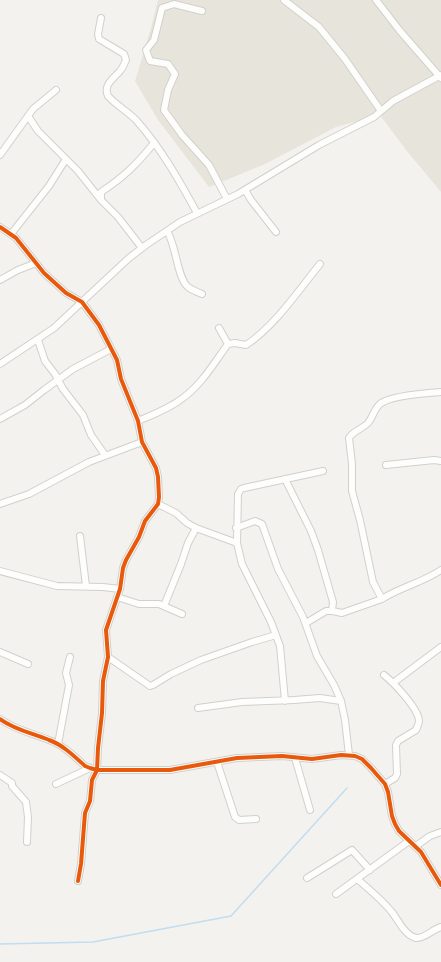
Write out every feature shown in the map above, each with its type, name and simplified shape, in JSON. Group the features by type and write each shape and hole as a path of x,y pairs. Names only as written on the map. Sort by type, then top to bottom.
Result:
{"street":[{"path":"284,0 319,28 345,59 381,111"},
{"path":"0,364 38,340 65,319 129,258 167,231 197,213 245,190 306,153 374,117 393,102 441,76 400,30 376,0"},
{"path":"202,11 174,4 162,8 154,40 146,50 150,61 168,64 175,74 168,90 164,110 182,135 209,166 227,199"},
{"path":"101,18 98,34 99,39 124,54 126,60 123,67 110,81 106,92 108,96 134,119 154,143 180,181 197,213"},
{"path":"0,155 33,109 56,90"},
{"path":"28,116 38,131 78,171 101,200 118,217 142,248"},
{"path":"101,200 102,192 120,180 138,163 154,143"},
{"path":"11,234 49,186 66,159"},
{"path":"245,190 276,232"},
{"path":"0,227 11,234 44,273 66,293 82,302 102,329 117,360 122,379 138,421 142,442 156,468 158,477 160,497 158,504 145,521 139,537 126,560 123,568 120,590 106,630 108,657 103,681 97,770 92,780 90,801 85,813 78,881"},
{"path":"167,231 172,239 185,283 193,290 202,294"},
{"path":"0,280 18,270 36,263"},
{"path":"138,421 175,404 185,397 212,368 228,344 235,343 246,345 257,338 277,317 320,264"},
{"path":"219,328 228,344"},
{"path":"38,340 43,357 63,389 83,415 91,435 105,455"},
{"path":"0,419 25,405 73,369 111,349"},
{"path":"382,599 373,582 360,520 352,491 352,464 349,438 352,434 367,424 376,408 385,401 441,392"},
{"path":"0,504 29,494 84,464 142,442"},
{"path":"386,464 434,460 441,461"},
{"path":"285,701 280,646 271,622 242,564 237,543 236,528 238,494 241,489 323,471"},
{"path":"285,479 316,544 333,602 332,610"},
{"path":"158,504 169,509 196,528 237,543"},
{"path":"236,528 255,521 262,524 278,570 306,623 313,647 341,701 349,755"},
{"path":"164,606 188,543 196,528"},
{"path":"80,536 86,586"},
{"path":"306,623 326,611 332,610 342,613 382,599 399,590 422,581 441,570"},
{"path":"0,571 57,586 86,586 120,590"},
{"path":"117,596 139,604 159,604 182,614"},
{"path":"108,657 150,686 201,660 247,643 276,635"},
{"path":"393,683 441,647"},
{"path":"0,652 28,664"},
{"path":"58,744 69,685 66,673 70,657"},
{"path":"384,675 393,683 416,712 419,720 416,730 398,741 396,745 397,774 395,778 385,784"},
{"path":"198,708 242,702 285,701 320,698 341,701"},
{"path":"0,719 16,728 58,744 90,768 97,770 170,770 248,758 282,756 312,759 349,755 362,759 385,784 395,824 409,841 421,852 441,885"},
{"path":"295,758 310,810"},
{"path":"217,762 235,817 239,820 256,819"},
{"path":"56,784 90,768"},
{"path":"0,775 12,783 12,786 26,802 28,817 27,842"},
{"path":"416,846 430,836 441,832"},
{"path":"336,894 409,841"},
{"path":"307,878 352,850 370,870"},
{"path":"358,879 392,911 406,932 416,938 441,927"}],"shaded area":[{"path":"158,0 441,0 441,192 406,150 380,115 336,127 263,165 209,187 158,120 135,81"}],"waterway":[{"path":"0,944 93,942 231,916 347,788"}],"cycle path":[{"path":"0,227 16,238 44,273 66,293 82,302 99,325 117,360 121,379 138,421 142,442 156,468 158,477 158,504 145,521 139,537 126,560 123,568 120,589 106,630 108,657 103,681 97,770 92,780 90,801 85,813 81,864 78,881"},
{"path":"0,719 18,729 54,742 68,751 85,766 97,770 170,770 237,758 282,756 312,759 341,755 355,756 362,759 385,784 395,824 399,831 421,852 441,885"}]}
